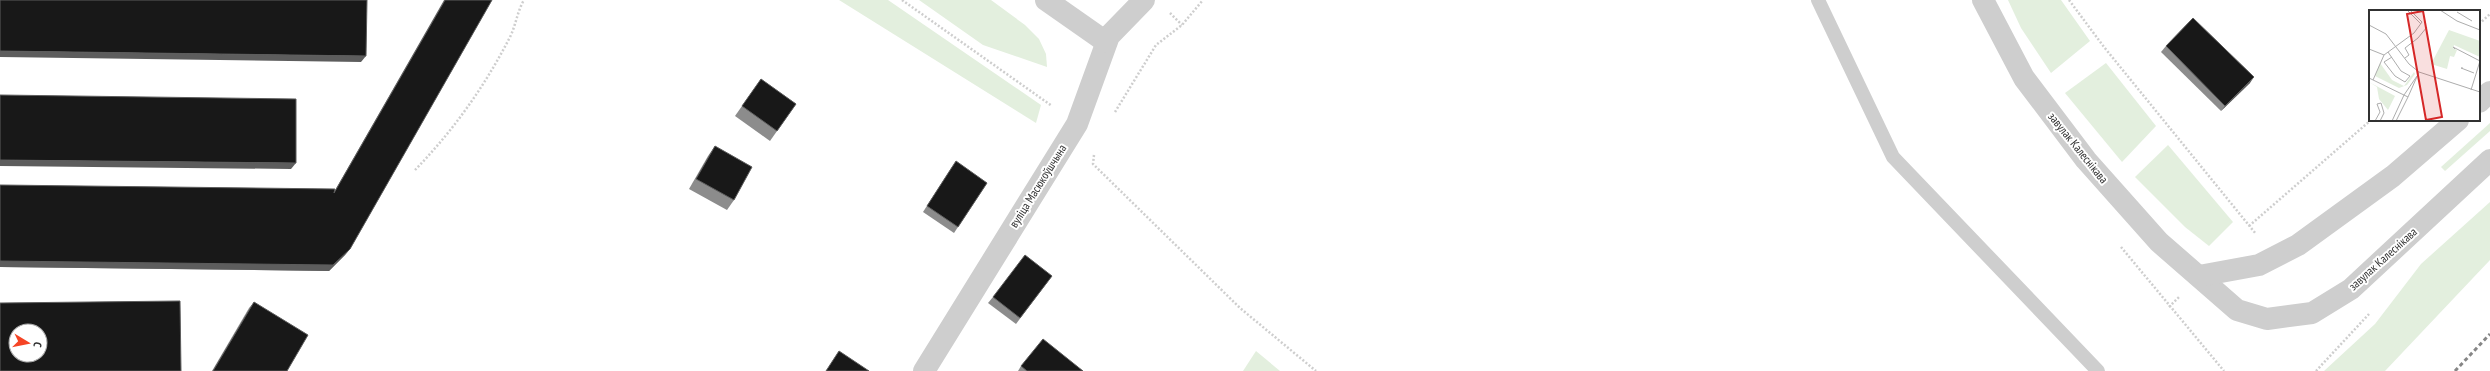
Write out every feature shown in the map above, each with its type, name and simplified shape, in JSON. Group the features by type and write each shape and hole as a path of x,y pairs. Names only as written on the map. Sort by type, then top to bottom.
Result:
{"street":[{"path":"1046,0 1076,19 1106,42"},
{"path":"1060,0 1076,19"},
{"name":"вуліца Масюкоўшчына","path":"924,371 1077,124 1106,42 1144,0"},
{"name":"завулак Калеснікава","path":"1982,0 2024,78 2081,154 2159,242 2237,310 2267,319 2312,313 2351,289 2490,160"},
{"path":"2480,101 2490,92"},
{"path":"2199,276 2259,265 2298,244 2393,176 2457,121"}],"lane":[{"path":"1818,0 1893,157 2098,371"}],"path":[{"path":"415,170 441,142 483,84 511,36 524,0"},
{"path":"902,0 1077,124 1097,140 1093,164 1240,308 1316,371"},
{"path":"1113,115 1156,45 1182,25 1203,0"},
{"path":"2069,0 2104,47 2260,238"},
{"path":"2480,23 2490,14"},
{"path":"2249,226 2370,121"}],"green space":[{"path":"839,0 888,0 1041,105 1036,123"},
{"path":"919,0 991,0 1025,25 1039,39 1046,54 1047,67 983,45"},
{"path":"2008,0 2061,0 2090,41 2051,73 2021,28"},
{"path":"2106,63 2156,126 2122,162 2065,93"},
{"path":"2490,123 2490,131 2445,171 2441,167"},
{"path":"2168,145 2233,222 2209,246 2185,227 2135,177"},
{"path":"2490,202 2490,260 2385,371 2324,371 2375,324 2421,264"},
{"path":"1256,351 1280,371 1243,371"}],"building":[{"path":"0,0 367,0 366,56 0,51"},
{"path":"445,0 492,0 350,249 333,265 0,261 0,185 335,189 334,193"},
{"path":"2193,18 2254,77 2225,106 2166,46"},
{"path":"761,79 796,104 777,131 742,106"},
{"path":"0,95 296,99 296,163 0,160"},
{"path":"715,146 752,167 734,200 696,179"},
{"path":"956,161 987,183 958,227 927,206"},
{"path":"1025,255 1052,276 1020,318 993,297"},
{"path":"180,301 181,371 0,371 0,303"},
{"path":"254,302 308,335 287,371 213,371"},
{"path":"1043,339 1083,371 1027,371 1021,366"},
{"path":"839,351 869,371 826,371"}],"railway":[{"path":"2455,371 2490,334"}]}
